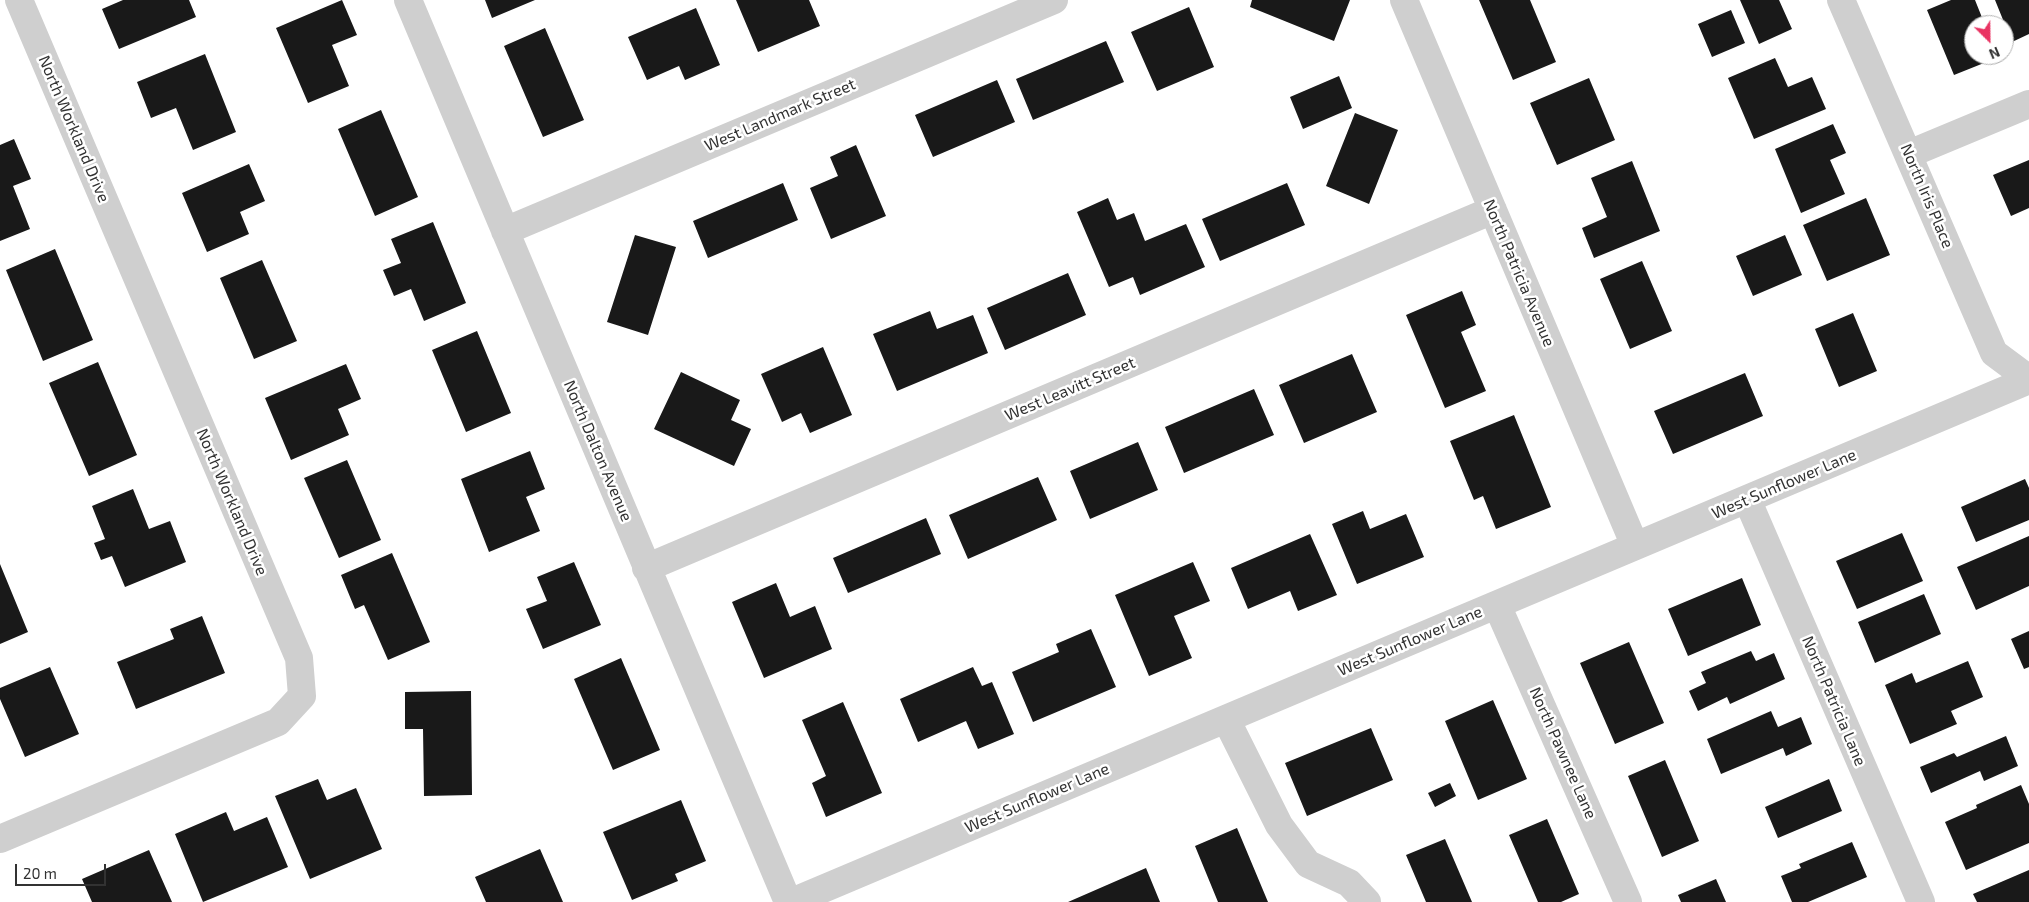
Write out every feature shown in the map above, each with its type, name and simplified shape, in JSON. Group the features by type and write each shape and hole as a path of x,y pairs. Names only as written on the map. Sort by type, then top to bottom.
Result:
{"street":[{"name":"North Workland Drive","path":"0,839 278,722 302,696 299,658 19,0"},
{"name":"North Dalton Avenue","path":"408,0 646,568 790,902"},
{"name":"West Landmark Street","path":"506,231 1054,0"},
{"name":"North Patricia Avenue","path":"1404,0 1635,546"},
{"name":"North Iris Place","path":"1841,0 1994,353 2029,380"},
{"path":"1909,154 2029,104"},
{"name":"West Leavitt Street","path":"646,568 1493,210"},
{"name":"West Sunflower Lane","path":"790,902 2029,380"},
{"name":"North Patricia Lane","path":"1747,499 1921,902"},
{"name":"North Pawnee Lane","path":"1497,605 1628,902"},
{"path":"1226,719 1279,825 1308,864 1349,883 1367,902"}],"building":[{"path":"123,0 189,0 196,17 119,49 102,9"},
{"path":"342,0 357,35 332,45 349,86 308,103 276,28"},
{"path":"485,0 535,0 492,18"},
{"path":"736,0 809,0 820,26 758,52"},
{"path":"1252,0 1350,0 1334,41 1250,7"},
{"path":"1479,0 1530,0 1556,62 1513,80"},
{"path":"1740,0 1779,0 1792,29 1759,44"},
{"path":"1951,0 1975,0 1981,15 1964,15 1964,65 1979,65 1954,75 1927,10"},
{"path":"1995,0 2029,0 2029,34 2014,41 2014,15 2001,15"},
{"path":"1189,7 1214,67 1157,91 1131,32"},
{"path":"696,8 720,65 685,80 679,66 647,80 628,37"},
{"path":"1731,10 1745,43 1712,57 1698,24"},
{"path":"545,28 584,120 543,137 504,46"},
{"path":"1106,41 1124,82 1033,120 1016,79"},
{"path":"205,54 236,132 193,150 176,108 151,118 137,82"},
{"path":"1775,58 1788,87 1812,77 1826,109 1754,139 1728,78"},
{"path":"1339,76 1352,108 1303,129 1290,97"},
{"path":"1589,78 1615,140 1557,165 1530,103"},
{"path":"997,80 1015,122 933,157 915,115"},
{"path":"381,110 418,197 375,216 338,129"},
{"path":"1355,113 1398,130 1369,204 1326,186"},
{"path":"1833,124 1846,153 1830,160 1845,194 1801,213 1775,149"},
{"path":"14,139 31,179 13,186 30,229 0,241 0,145"},
{"path":"856,145 886,216 831,239 810,188 838,176 830,157"},
{"path":"2029,160 2029,208 2011,216 1993,175"},
{"path":"1632,161 1660,231 1594,258 1582,228 1607,217 1591,178"},
{"path":"249,164 265,201 240,212 249,234 207,252 182,193"},
{"path":"783,183 798,220 708,258 693,221"},
{"path":"1287,183 1305,225 1220,261 1202,219"},
{"path":"1108,198 1117,220 1134,213 1145,241 1186,224 1205,267 1140,295 1133,277 1109,287 1077,212"},
{"path":"1866,198 1890,255 1827,281 1803,225"},
{"path":"433,222 466,303 424,321 411,289 394,296 383,270 401,263 391,239"},
{"path":"635,235 676,247 648,335 607,322"},
{"path":"1785,235 1802,275 1753,296 1736,256"},
{"path":"55,249 93,340 43,361 6,270"},
{"path":"262,260 297,341 254,359 220,278"},
{"path":"1642,261 1672,331 1630,349 1600,279"},
{"path":"1068,273 1086,315 1005,350 987,308"},
{"path":"1462,291 1476,325 1461,332 1486,391 1445,408 1406,315"},
{"path":"930,311 937,329 973,315 988,353 897,391 873,334"},
{"path":"1853,313 1877,371 1839,387 1815,329"},
{"path":"477,331 511,413 466,432 432,350"},
{"path":"823,347 852,415 810,433 801,413 782,422 761,374"},
{"path":"1352,354 1377,412 1304,443 1279,385"},
{"path":"98,362 137,455 89,476 49,383"},
{"path":"346,364 361,399 338,409 349,435 291,460 265,398"},
{"path":"681,372 740,400 731,420 751,429 734,466 654,429"},
{"path":"1745,373 1763,416 1673,454 1654,411"},
{"path":"1254,389 1274,435 1184,473 1165,427"},
{"path":"1514,415 1551,507 1496,529 1483,496 1474,500 1450,441"},
{"path":"1138,442 1158,490 1090,519 1070,471"},
{"path":"530,451 545,489 526,497 540,531 489,552 461,479"},
{"path":"347,460 381,540 339,558 304,478"},
{"path":"1038,477 1057,520 968,559 949,515"},
{"path":"2025,479 2029,488 2029,520 1976,542 1961,507"},
{"path":"133,489 149,529 170,521 186,562 125,587 112,556 101,560 94,543 105,539 92,506"},
{"path":"1363,511 1370,529 1406,514 1424,557 1357,584 1332,524"},
{"path":"926,518 941,554 848,593 833,558"},
{"path":"1902,533 1923,581 1857,609 1836,561"},
{"path":"1310,534 1337,595 1298,611 1290,591 1248,609 1231,568"},
{"path":"2029,536 2029,586 1976,610 1957,567"},
{"path":"392,553 430,642 388,660 364,605 355,609 341,575"},
{"path":"574,562 601,625 543,649 526,609 547,601 537,577"},
{"path":"1193,562 1210,601 1174,616 1192,658 1149,676 1115,595"},
{"path":"0,564 28,632 0,644"},
{"path":"1742,578 1761,625 1688,656 1668,609"},
{"path":"776,583 790,617 815,606 832,649 764,678 732,602"},
{"path":"1924,594 1941,634 1875,663 1858,622"},
{"path":"202,616 225,673 136,709 117,662 174,639 170,629"},
{"path":"1091,629 1116,687 1033,722 1012,672 1059,652 1056,644"},
{"path":"2029,631 2029,667 2024,669 2011,639"},
{"path":"1629,642 1664,723 1615,744 1580,663"},
{"path":"1751,651 1756,661 1774,653 1785,679 1730,704 1727,697 1698,711 1689,691 1706,683 1701,672"},
{"path":"621,658 660,750 613,770 574,679"},
{"path":"1968,661 1983,697 1951,711 1957,724 1910,744 1885,685 1912,673 1916,683"},
{"path":"50,667 79,734 25,757 0,699 0,688"},
{"path":"973,667 982,686 992,682 1014,734 978,749 966,721 918,742 900,699"},
{"path":"471,691 472,795 424,796 423,729 405,729 405,692"},
{"path":"1493,700 1527,779 1478,800 1445,721"},
{"path":"843,702 882,793 826,817 812,783 826,776 802,720"},
{"path":"1771,711 1778,727 1801,717 1812,744 1786,756 1783,748 1721,774 1707,739"},
{"path":"1371,728 1393,780 1307,816 1285,763"},
{"path":"2006,736 2018,766 1984,781 1980,771 1931,793 1920,767 1954,753 1957,757"},
{"path":"1665,760 1699,841 1662,857 1628,776"},
{"path":"318,779 327,800 356,788 382,849 310,879 275,796"},
{"path":"1829,779 1842,811 1778,838 1765,807"},
{"path":"1450,783 1456,796 1435,807 1428,793"},
{"path":"2021,785 2029,804 2029,843 1966,870 1945,822 1977,808 1976,805"},
{"path":"681,800 706,861 675,874 678,881 632,900 603,832"},
{"path":"226,812 234,831 267,817 288,867 203,902 175,834"},
{"path":"1547,819 1579,894 1561,902 1538,902 1509,835"},
{"path":"1237,828 1268,902 1218,902 1195,846"},
{"path":"1445,839 1472,902 1426,902 1406,855"},
{"path":"1852,842 1867,877 1808,902 1792,902 1781,876 1801,868 1799,864"},
{"path":"540,849 563,902 486,902 475,877"},
{"path":"149,850 172,902 92,902 82,879"},
{"path":"1146,868 1160,902 1068,902"},
{"path":"2029,870 2029,902 1977,902 1973,894"},
{"path":"1716,879 1726,902 1681,902 1678,895"}]}
